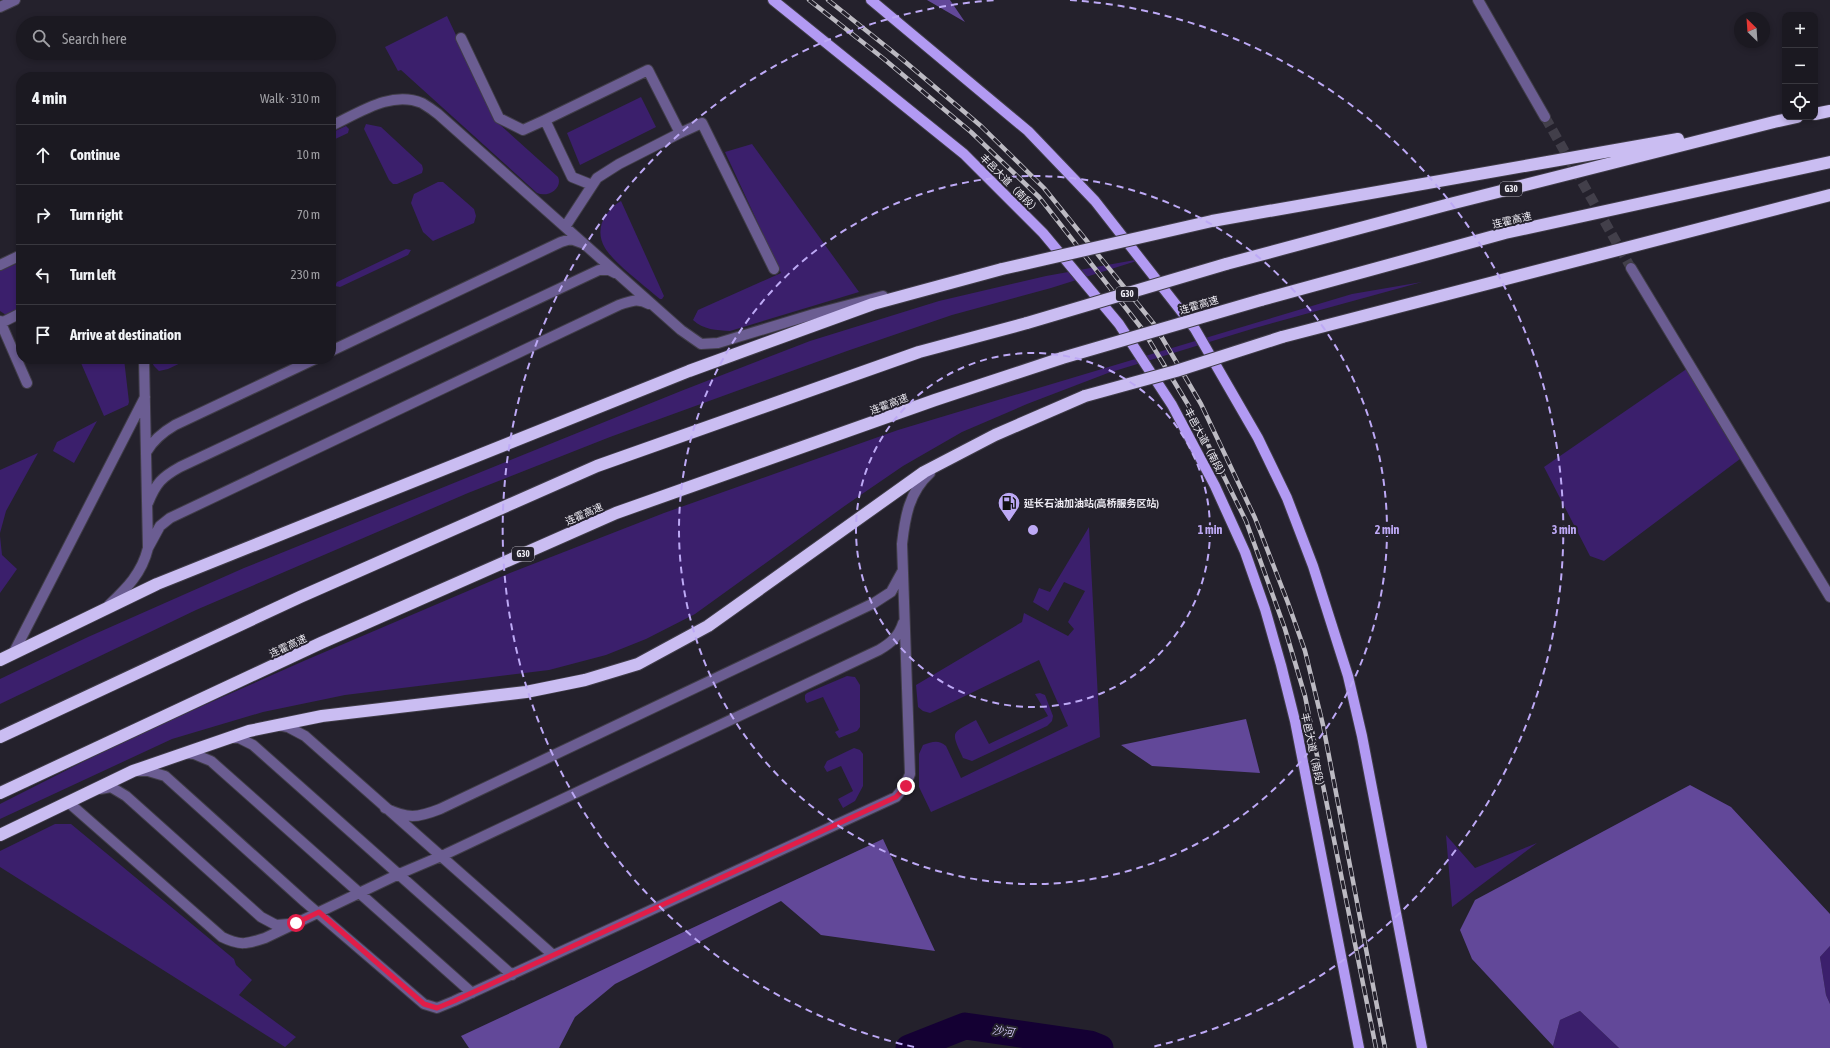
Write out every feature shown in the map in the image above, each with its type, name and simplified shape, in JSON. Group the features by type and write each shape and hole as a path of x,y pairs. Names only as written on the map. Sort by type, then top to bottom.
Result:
{"highway":[{"path":"1818,113 1830,111"},
{"name":"G30","path":"0,737 300,597 598,466 919,352 1027,323 1226,264 1446,205 1783,120"},
{"path":"0,660 157,584 689,371 866,307 1002,269 1212,221 1774,122"},
{"name":"连霍高速","path":"0,793 321,643 616,513 935,400 1062,358 1261,300 1505,233 1830,162"},
{"path":"0,835 133,771 227,738 274,725 322,716 526,692 585,680 638,664 708,626 918,476 995,435 1085,396 1176,371 1282,337 1830,195"}],"main road":[{"name":"丰邑大道（南段）","path":"773,0 964,154 1043,233 1119,324 1172,405 1215,486 1245,552 1265,609 1295,721 1359,1048"},
{"path":"870,0 1028,131 1095,201 1196,329 1258,438 1287,498 1313,566 1348,676 1362,736 1422,1048"}],"street":[{"path":"0,7 15,0"},
{"path":"1478,0 1545,118"},
{"path":"461,38 499,118 522,130 648,70 680,133"},
{"path":"336,124 384,102 398,99 410,100 423,104 438,114 681,330 701,344 718,343 878,297 905,296"},
{"path":"545,120 572,177 592,186"},
{"path":"565,227 597,178 619,164 702,122 774,269"},
{"path":"336,349 561,242 571,239 584,244"},
{"path":"0,265 16,257"},
{"path":"1631,268 1830,597"},
{"path":"148,503 155,486 166,475 180,467 599,270 609,270 619,275"},
{"path":"148,548 160,526 170,518 619,305 632,300 642,300 654,306"},
{"path":"16,315 0,322 16,358"},
{"path":"19,364 27,383"},
{"path":"104,610 137,576 145,562 148,548 144,364"},
{"path":"146,452 151,443 176,425 304,364"},
{"path":"13,654 145,397"},
{"path":"133,771 148,771 165,776 424,1004 437,1008 512,975 896,797 906,786 910,774 905,617 902,572 904,517 920,482 940,464"},
{"path":"385,808 400,815 422,816 440,809 874,603 890,592 902,572"},
{"path":"68,802 222,937 235,944 249,944 265,938 358,893 879,650 890,644 900,632 905,617"},
{"path":"274,725 288,727 305,736 553,956"},
{"path":"227,738 239,738 253,745 512,975"},
{"path":"182,753 194,754 211,761 472,993"},
{"path":"94,790 111,787 126,796 261,916 276,925 296,923"}],"shaded area":[{"path":"927,0 950,0 965,22"},
{"path":"447,16 497,122 558,177 558,185 554,191 546,194 537,193 401,70 398,71 385,47"},
{"path":"641,97 656,127 580,165 567,133"},
{"path":"366,124 381,127 422,165 422,173 397,184 393,184 389,180 364,129"},
{"path":"346,126 349,129 348,133 336,139 336,131"},
{"path":"752,144 859,292 730,331 710,329 701,326 693,320 698,310 781,273 725,152"},
{"path":"438,182 443,182 474,209 476,216 474,223 433,241 423,232 411,203 414,194"},
{"path":"621,201 664,296 662,299 660,299 615,261 605,248 602,241 600,234 602,222 610,210"},
{"path":"406,249 411,250 408,255 340,287 336,286 337,282"},
{"path":"1146,258 1051,288 952,315 847,351 610,437 468,493 196,610 0,704 0,679 88,637 244,568 681,391 810,341 939,301 1046,276"},
{"path":"16,264 16,310 6,315 0,311 0,271"},
{"path":"1422,282 1255,328 1108,373 1027,404 962,432 903,466 846,505 695,614 646,639 606,655 549,670 345,695 263,712 172,739 0,819 0,804 128,739 306,660 510,573 664,513 898,430 1352,294"},
{"path":"81,364 125,364 129,402 128,405 104,416"},
{"path":"153,364 178,364 159,371"},
{"path":"1688,368 1740,459 1604,561 1590,556 1544,467"},
{"path":"97,421 74,463 53,451 57,442"},
{"path":"38,453 6,511 0,533 0,470"},
{"path":"1089,527 1100,737 931,812 919,787 919,754 923,745 932,742 940,742 946,746 961,778 1068,726 1039,660 930,713 923,711 918,707 916,685 1022,622 1024,613 1068,636 1074,629 1068,622 1085,591 1064,582 1048,611 1033,602 1039,588 1050,592"},
{"path":"0,536 2,555 17,569 0,593"},
{"path":"847,676 855,677 860,685 860,727 857,731 839,738 835,732 839,730 823,697 807,703 805,700 805,695"},
{"path":"1040,693 1045,695 1053,716 1052,721 1047,726 972,761 963,758 956,743 955,734 957,731 976,720 989,744 1048,716 1035,694"},
{"path":"1246,719 1260,773 1152,766 1121,745"},
{"path":"854,748 860,750 863,754 863,786 855,801 843,808 838,799 853,791 841,766 827,772 824,767 827,761"},
{"path":"1690,785 1731,807 1830,914 1830,946 1820,957 1826,995 1830,1004 1830,1048 1619,1048 1580,1011 1560,1020 1553,1046 1472,959 1460,930 1475,900"},
{"path":"55,824 71,824 234,959 236,965 252,980 239,995 296,1037 285,1047 0,867 0,851"},
{"path":"1446,835 1475,868 1537,843 1452,907"},
{"path":"883,839 935,951 821,935 781,901 615,984 575,1017 559,1048 469,1048 461,1036"},
{"path":"1830,946 1830,1004 1826,995 1820,957"},
{"path":"1580,1011 1619,1048 1554,1048 1553,1046 1560,1020"}],"waterway":[{"name":"沙河","path":"909,1048 965,1026 1090,1044 1100,1048"}],"tunnel":[{"path":"1545,117 1631,268"}],"railway":[{"path":"809,0 884,59 971,132 1039,197 1143,330 1190,408 1246,521 1285,629 1305,696 1376,1048"},
{"path":"828,0 903,60 981,126 1044,188 1154,324 1201,404 1255,518 1305,651 1323,725 1385,1048"}],"place":[{"name":"延长石油加油站(高桥服务区站)","path":"1009,522"}],"route":[{"path":"296,923 319,912 424,1004 437,1008 896,797 906,786"}]}
